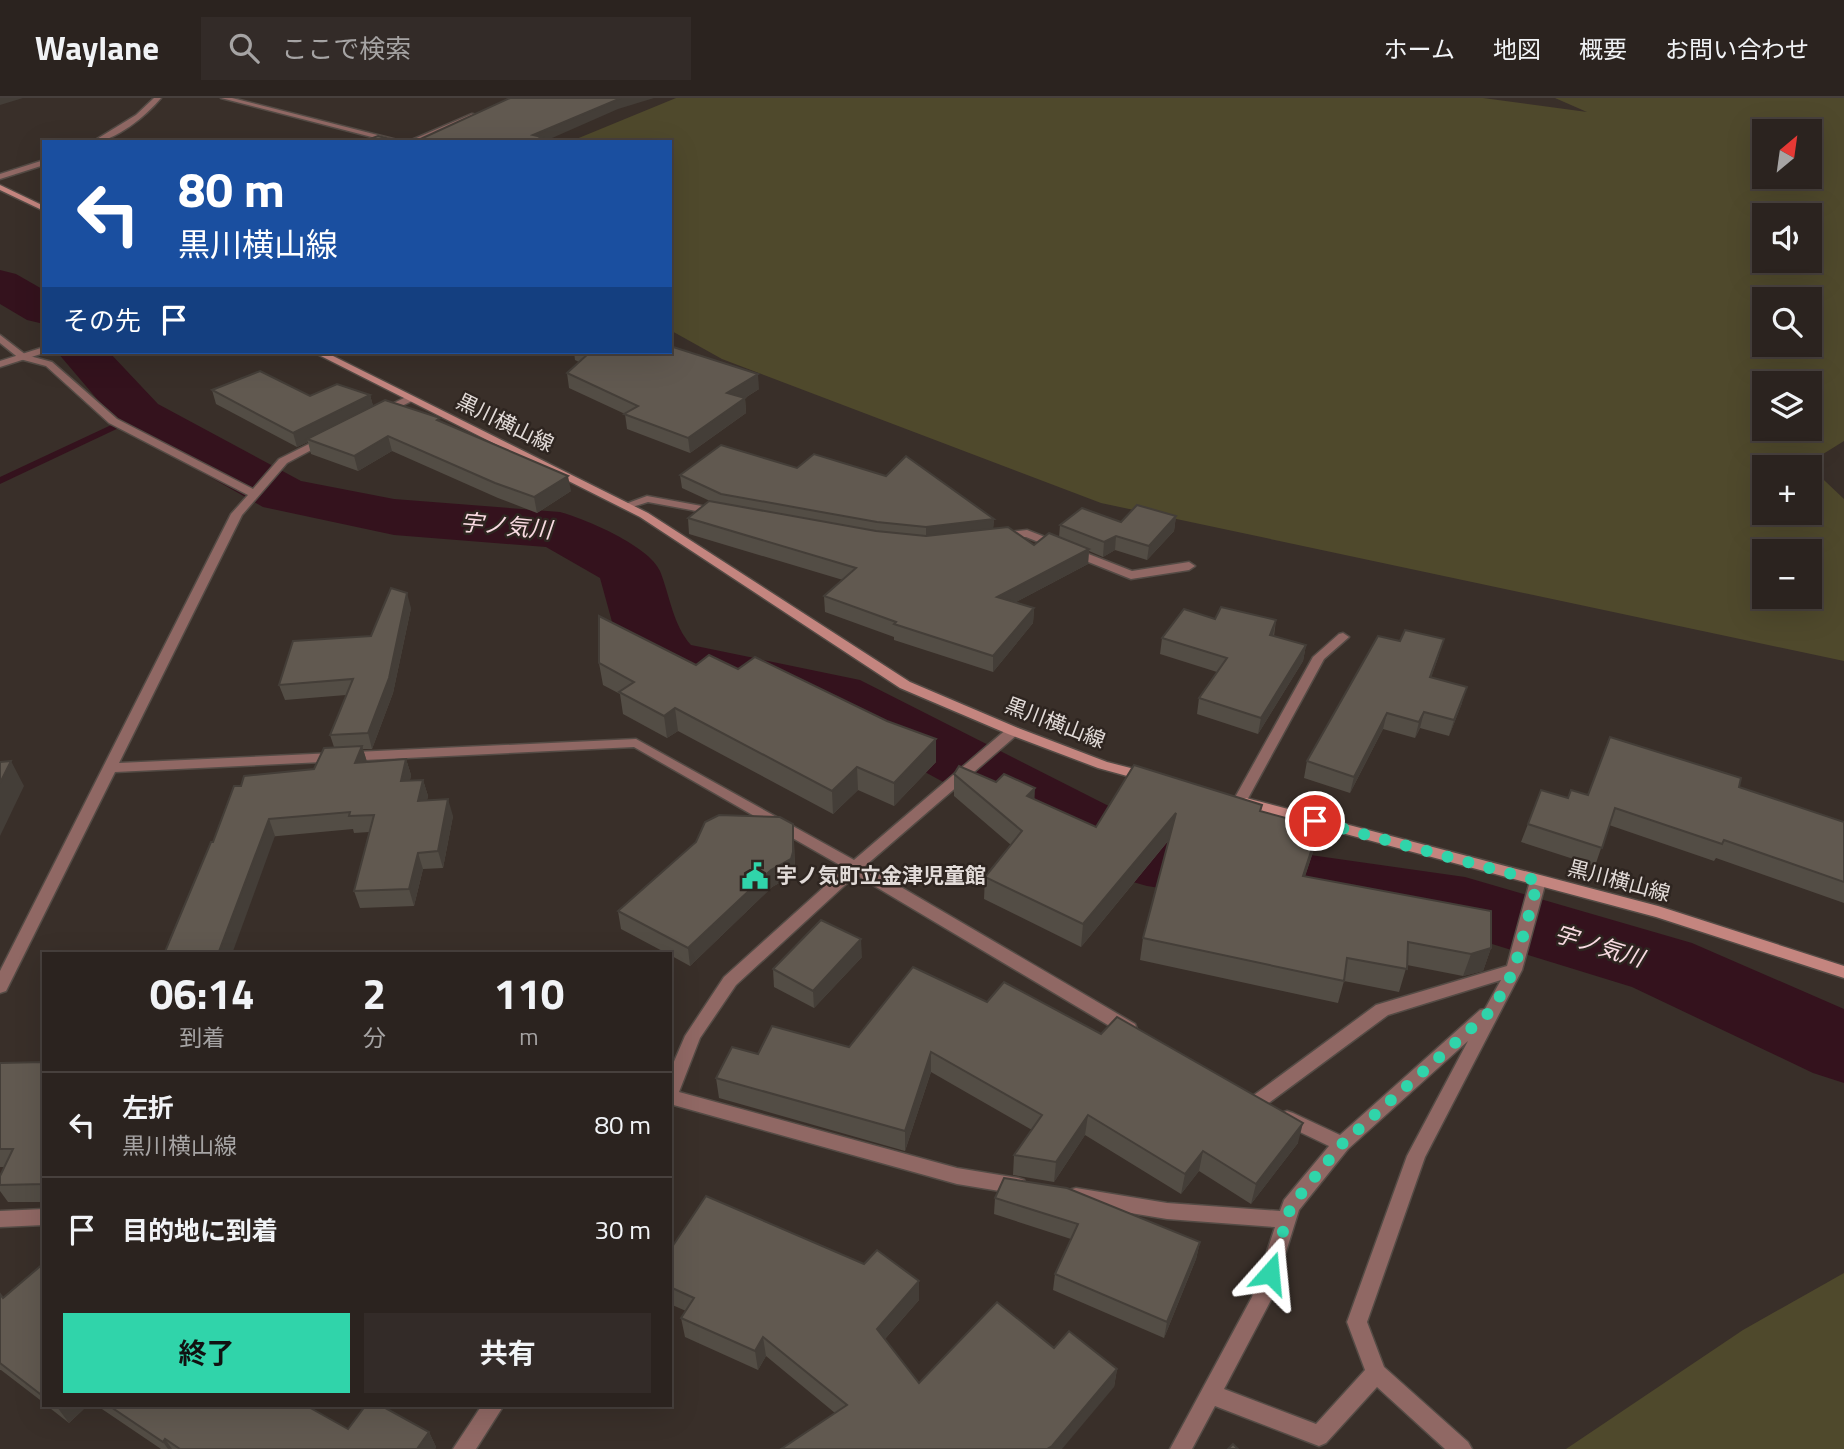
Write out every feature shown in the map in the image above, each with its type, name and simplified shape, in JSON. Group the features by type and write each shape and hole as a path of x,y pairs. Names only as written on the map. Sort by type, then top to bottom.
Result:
{"main road":[{"path":"0,187 42,208"},
{"name":"黒川横山線","path":"322,354 644,515 905,685 1013,731 1103,765 1166,781"},
{"name":"黒川横山線","path":"1234,800 1658,912 1844,972"}],"street":[{"path":"99,140 139,117 158,98"},
{"path":"224,98 393,140"},
{"path":"416,140 480,113"},
{"path":"0,177 42,163"},
{"path":"0,338 23,357 49,364 113,421 255,491"},
{"path":"0,364 42,351"},
{"path":"374,416 408,398"},
{"path":"0,987 237,514 282,461 340,433"},
{"path":"626,506 647,499 728,514"},
{"path":"989,538 1027,533 1131,575 1189,566"},
{"path":"1234,800 1319,657 1343,637"},
{"path":"672,1085 677,1059 730,981 855,867 1013,731"},
{"path":"109,768 636,743 855,867 1138,1034"},
{"path":"1461,1449 1376,1373 1357,1322 1416,1156 1514,970 1538,881"},
{"path":"1342,1144 1250,1100 1382,1010 1514,970"},
{"path":"1181,1449 1261,1300 1291,1206 1342,1144 1493,1009"},
{"path":"672,1096 957,1176 1036,1189"},
{"path":"1062,1194 1167,1211 1287,1220"},
{"path":"0,1219 42,1217"},
{"path":"1211,1394 1321,1443 1376,1373"},
{"path":"464,1449 493,1407"}],"shaded area":[{"path":"676,98 1483,98 1587,112 1555,98 1844,98 1844,441 1821,455 1752,455 1752,525 1822,525 1822,478 1844,499 1844,661 1101,503 722,359 672,331 672,140 574,140"},
{"path":"1844,1273 1844,1449 1566,1449 1743,1330"}],"building":[{"path":"510,98 621,98 533,135 542,137 536,140 418,140"},
{"path":"378,136 394,140 367,140"},
{"path":"672,347 758,374 727,393 745,398 688,438 624,414 638,406 567,373 588,354 672,354"},
{"path":"260,371 310,396 337,384 370,395 293,433 212,390"},
{"path":"385,400 440,418 437,420 568,476 534,497 495,483 388,436 354,456 307,439"},
{"path":"721,445 797,468 814,454 886,476 906,456 994,519 926,527 877,522 721,494 680,475"},
{"path":"709,501 876,531 926,536 1008,527 1034,545 1049,533 1089,549 997,597 1034,608 993,656 894,624 896,622 824,596 856,568 688,518"},
{"path":"1137,505 1176,516 1149,546 1116,536 1104,542 1060,525 1082,508 1121,522"},
{"path":"391,588 407,593 389,678 368,733 330,735 353,679 279,685 293,641 371,636"},
{"path":"1221,607 1276,620 1270,635 1306,645 1261,718 1199,698 1227,658 1162,638 1184,609 1215,619"},
{"path":"599,616 696,665 709,655 738,669 755,657 887,721 936,739 894,783 857,767 832,791 675,708 664,716 619,692 634,682 599,663"},
{"path":"1405,630 1444,639 1430,677 1467,687 1454,720 1424,712 1419,722 1387,713 1354,777 1307,761 1378,636 1400,641"},
{"path":"1610,737 1741,778 1739,787 1844,822 1844,882 1724,840 1722,844 1615,808 1602,848 1528,824 1541,790 1568,798 1571,790 1588,795"},
{"path":"362,746 355,763 406,759 401,781 423,780 418,801 448,799 438,851 418,853 409,889 354,891 374,815 349,816 350,812 269,819 219,952 165,952 213,842 234,786 241,786 244,776 314,769 324,748"},
{"path":"11,761 0,783 0,762"},
{"path":"1134,765 1262,805 1260,811 1319,827 1303,876 1491,911 1491,948 1471,954 1408,942 1407,969 1347,958 1344,981 1143,938 1176,813 1083,924 985,877 1022,831 954,774 959,766 996,782 1004,774 1035,788 1027,796 1096,827"},
{"path":"719,815 780,817 793,824 791,859 771,870 688,948 618,911 696,842 705,822"},
{"path":"821,920 861,939 813,991 773,969"},
{"path":"913,967 987,1002 1004,982 1101,1034 1117,1017 1303,1123 1256,1184 1203,1151 1185,1174 1088,1115 1056,1162 1014,1155 1042,1115 931,1052 905,1131 716,1078 732,1047 758,1054 772,1026 849,1047"},
{"path":"42,1062 42,1184 0,1185 0,1176 13,1149 0,1149 0,1063"},
{"path":"1004,1178 1067,1188 1200,1242 1167,1322 1055,1274 1078,1224 995,1198"},
{"path":"706,1196 864,1264 877,1250 919,1281 877,1329 919,1383 997,1302 1054,1348 1069,1331 1117,1369 1047,1449 781,1449 847,1405 763,1337 755,1351 681,1318 694,1298 672,1288 672,1247"},
{"path":"42,1265 42,1395 0,1363 0,1294 3,1298"},
{"path":"111,1407 309,1407 348,1429 364,1407 384,1407 429,1432 417,1449 180,1449 165,1439 163,1442"}],"waterway":[{"name":"宇ノ気川","path":"0,284 42,309"},
{"name":"宇ノ気川","path":"84,354 139,415 284,495 394,517 560,530 628,569 650,640 669,661 836,695 1147,859 1465,906 1662,965 1844,1048"},
{"path":"0,481 139,415"}],"place":[{"name":"宇ノ気町立金津児童館","path":"755,876"}],"route":[{"path":"1270,1273 1291,1206 1342,1144 1493,1009 1514,970 1538,881 1315,821"}]}
